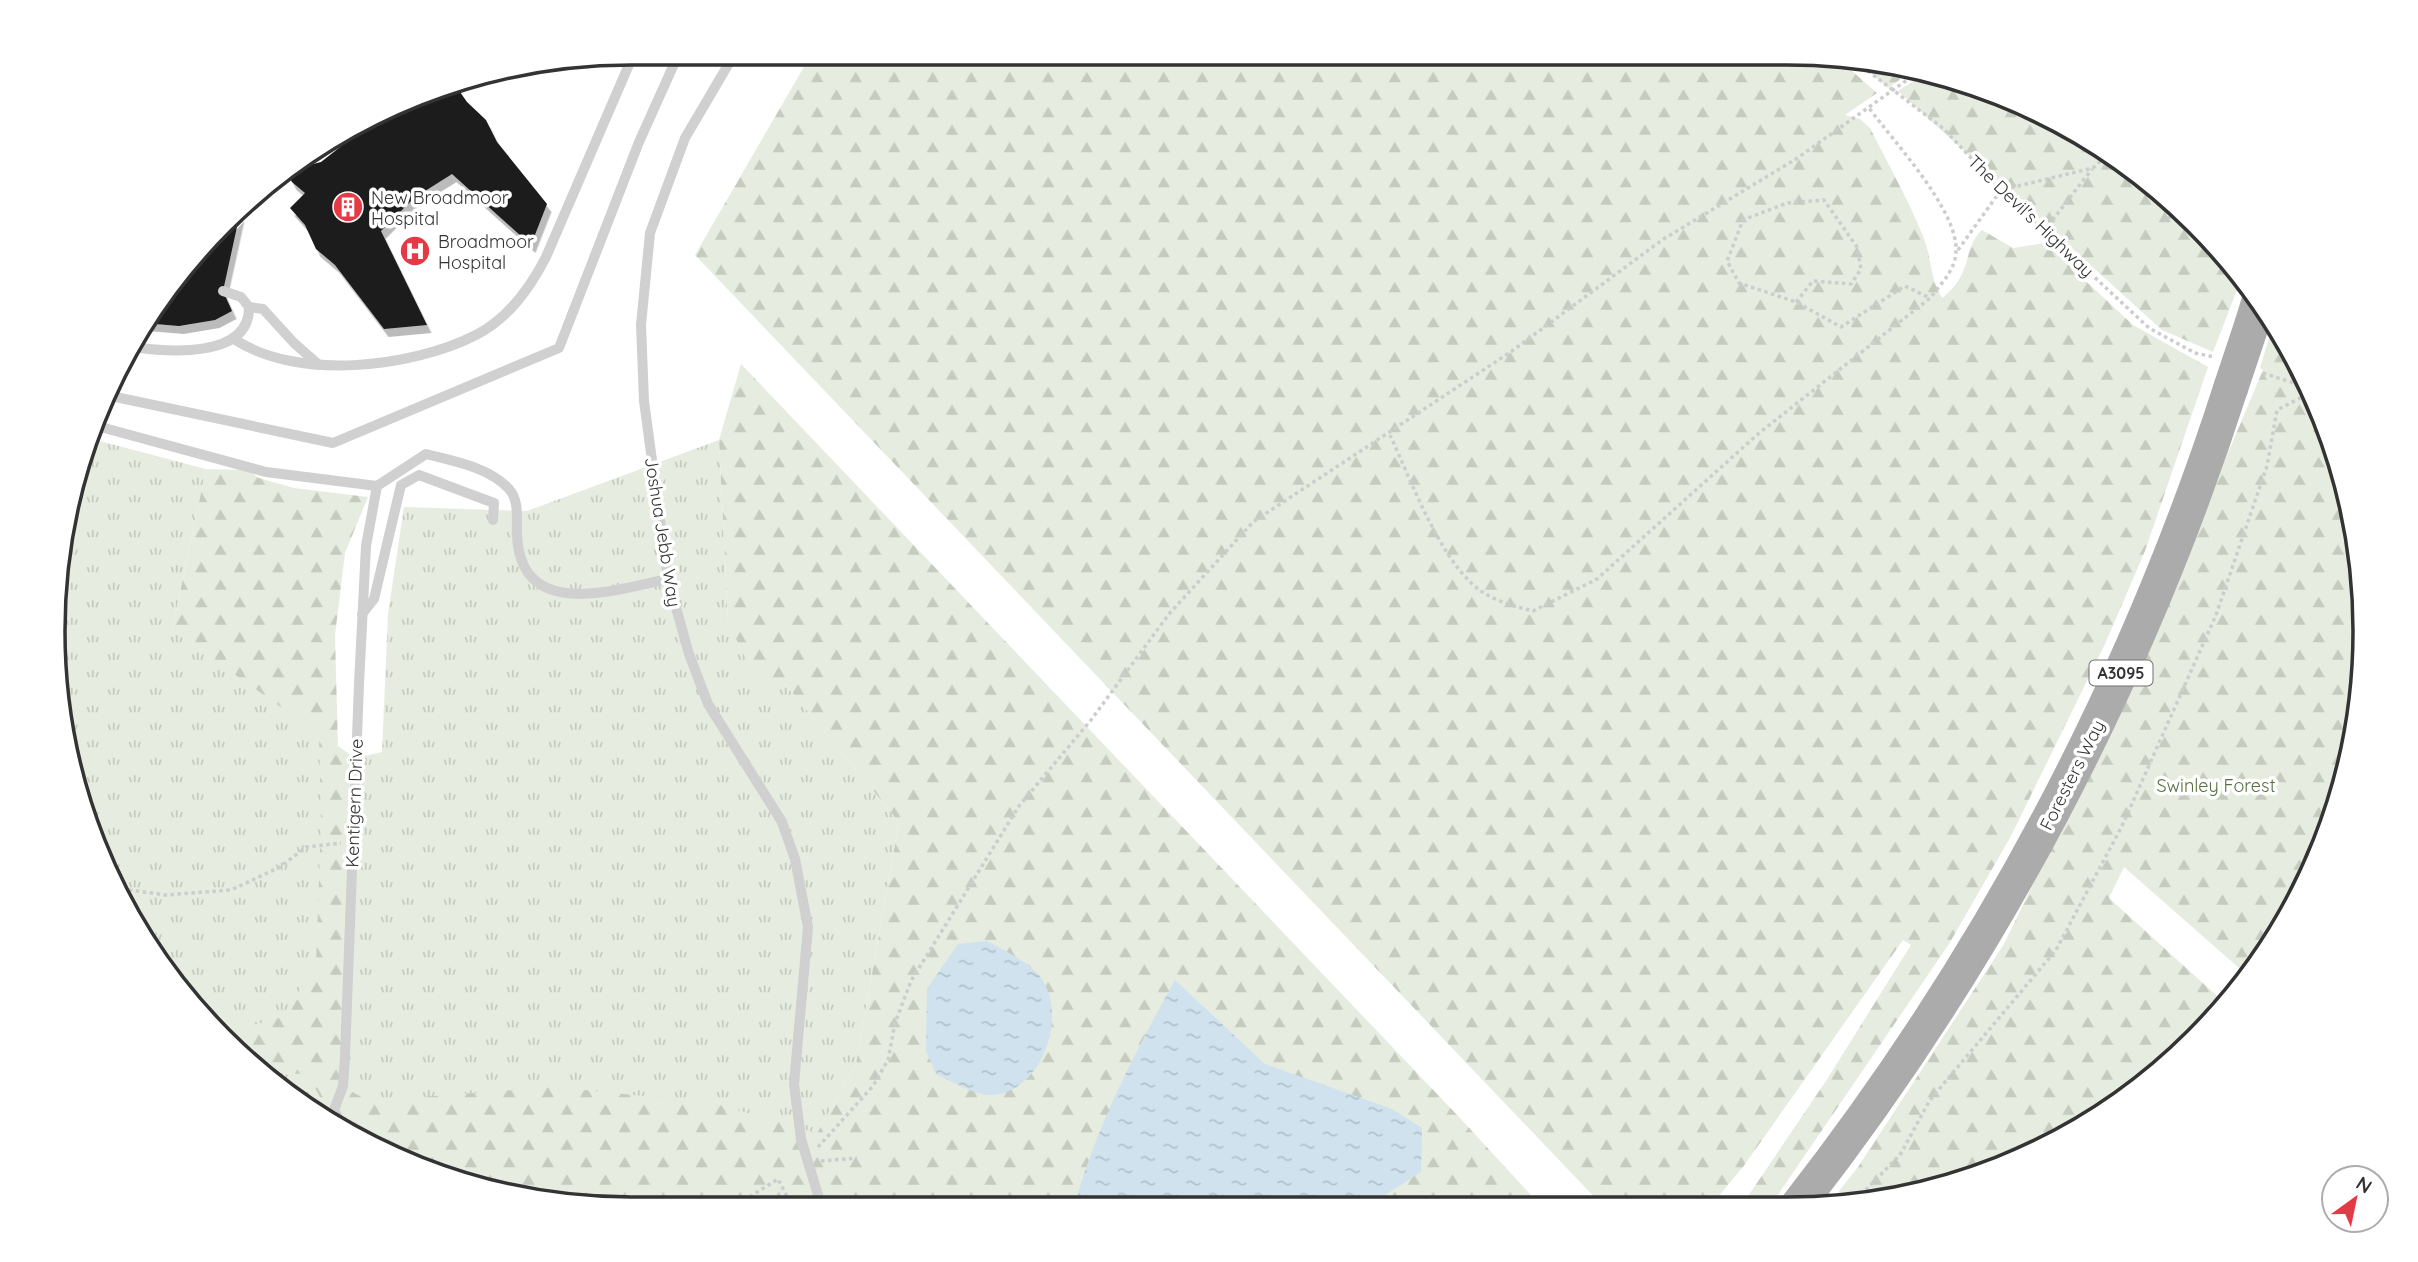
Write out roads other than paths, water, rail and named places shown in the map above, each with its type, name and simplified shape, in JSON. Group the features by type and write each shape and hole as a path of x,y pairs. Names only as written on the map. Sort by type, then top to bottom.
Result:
{"main road":[{"name":"Foresters Way","path":"1804,1197 1942,1004 2015,882 2081,761 2172,552 2255,312"}],"lane":[{"path":"234,339 246,347 338,367 386,363 434,352 478,334 510,310 530,288 546,257 628,65"},
{"path":"116,397 333,443 559,348 639,142 673,65"},
{"name":"Joshua Jebb Way","path":"728,65 685,138 650,233 641,326 644,401 668,579 689,654 709,704 782,822 795,859 808,927 794,1084 805,1158 818,1197"},
{"path":"141,348 175,351 201,349 234,339 246,326 249,307 241,296 223,291"},
{"path":"249,307 263,309 294,343 320,365"},
{"path":"103,428 266,472 377,486 426,454 462,463 498,479 511,490 516,500 517,538 523,562 542,587 563,594 587,595 668,579"},
{"path":"362,614 374,598 401,485 419,475 494,503 493,520"},
{"name":"Kentigern Drive","path":"333,1112 343,1086 362,614 366,545 377,486"}],"water":[{"path":"987,941 1037,973 1047,988 1052,1007 1047,1047 1038,1065 1025,1080 1010,1091 991,1095 970,1090 936,1074 926,1051 927,989 958,944"},
{"path":"1175,980 1265,1064 1392,1109 1422,1128 1421,1172 1382,1197 1077,1197 1106,1117"}],"place":[{"name":"New Broadmoor Hospital","path":"348,207"},
{"name":"Broadmoor Hospital","path":"415,251"}],"park label":[{"name":"Swinley Forest","path":"2216,785"}]}
